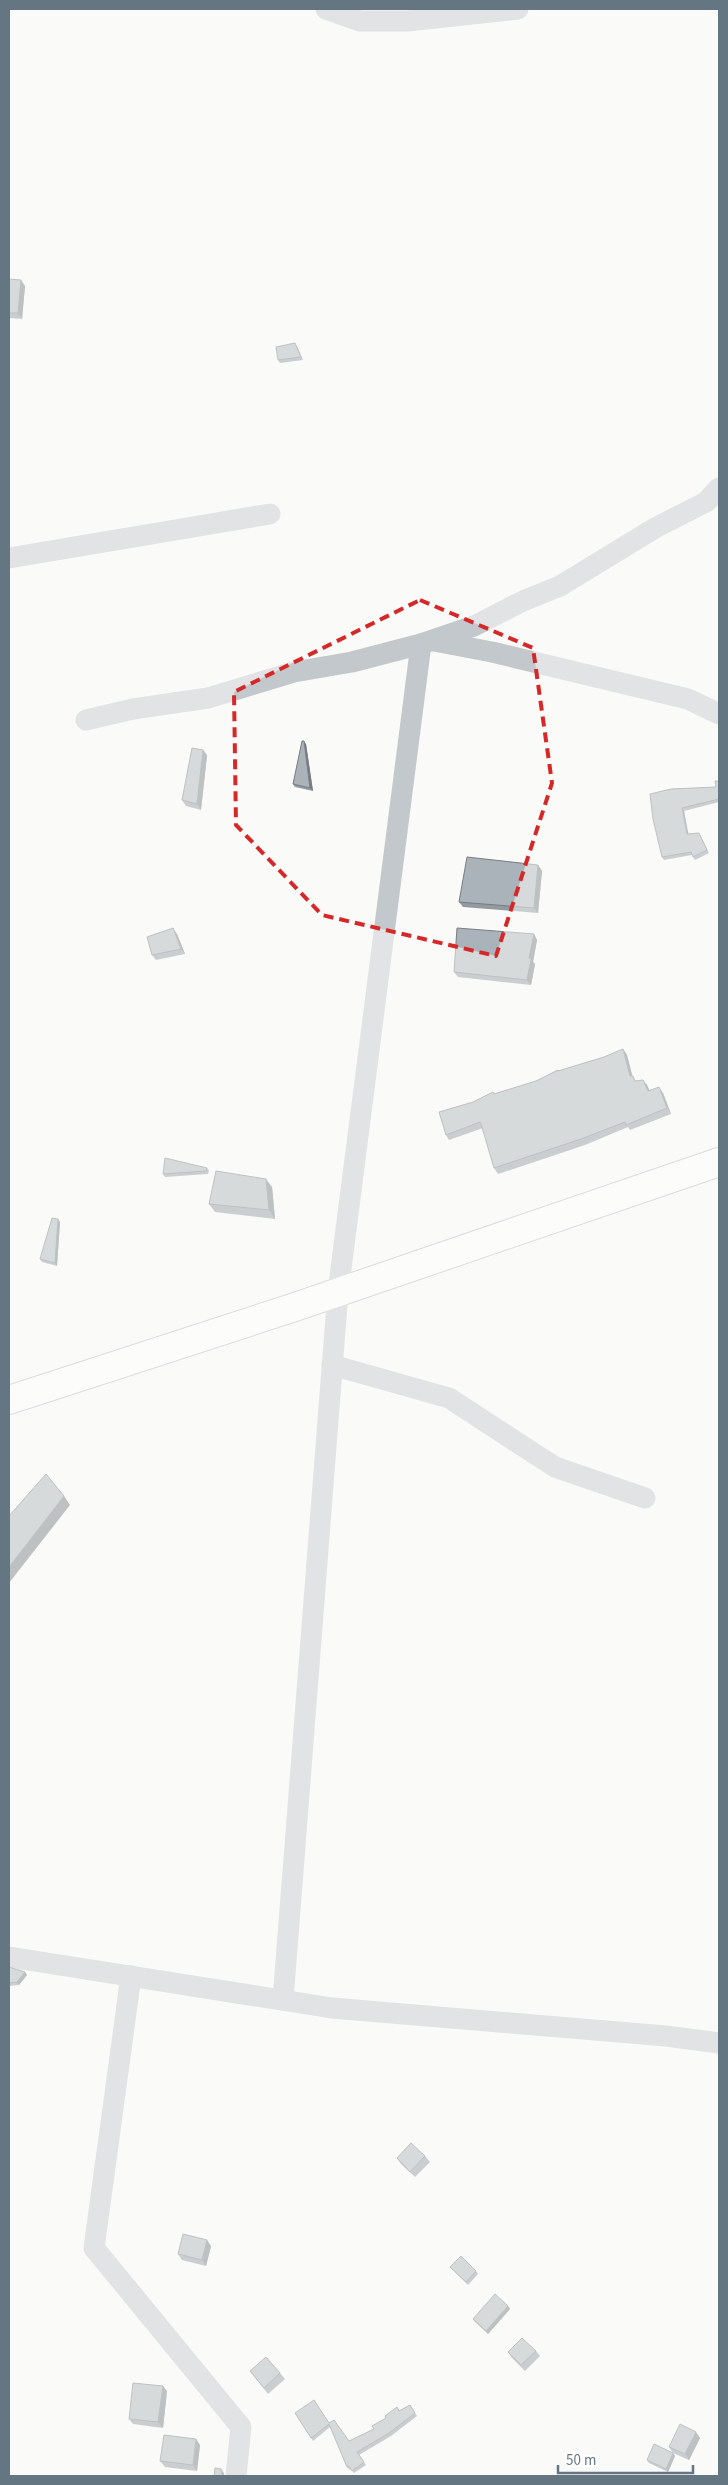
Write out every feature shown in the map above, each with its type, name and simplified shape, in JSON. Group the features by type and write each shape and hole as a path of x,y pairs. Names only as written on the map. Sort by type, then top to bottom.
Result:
{"main road":[{"path":"9,1400 338,1292 719,1162"}],"street":[{"path":"326,9 360,21 408,21 518,9"},
{"path":"86,720 133,709 208,698 294,672 352,662 426,643 474,626 524,601 560,586 655,528 706,502 719,488"},
{"path":"9,558 270,514"},
{"path":"426,643 492,652 688,699 719,714"},
{"path":"283,2000 338,1292 426,643"},
{"path":"332,1365 449,1398 555,1467 645,1498"},
{"path":"9,1957 332,2008 666,2036 719,2043"},
{"path":"131,1976 94,2248 241,2427 236,2476"}],"highlighted area":[{"path":"420,600 533,648 552,783 496,956 322,915 236,825 234,692"}],"building":[{"path":"9,279 21,280 18,313 9,313"},
{"path":"295,343 301,357 278,360 276,347"},
{"path":"302,741 304,741 310,788 293,784"},
{"path":"192,748 203,750 197,804 182,800"},
{"path":"715,781 719,781 719,799 682,808 687,834 699,833 707,850 693,857 691,852 662,857 653,819 650,794 671,789 716,787"},
{"path":"467,857 538,865 534,908 459,902"},
{"path":"173,928 181,949 152,955 147,937"},
{"path":"457,928 534,934 527,980 454,972"},
{"path":"623,1049 630,1076 633,1076 635,1081 643,1080 648,1091 659,1087 667,1108 626,1125 625,1122 494,1168 480,1122 446,1135 439,1112 473,1102 493,1092 494,1094 536,1081 558,1070 604,1057"},
{"path":"165,1158 207,1168 206,1171 163,1174"},
{"path":"216,1171 266,1179 269,1210 209,1204"},
{"path":"52,1218 58,1219 55,1263 40,1259"},
{"path":"46,1474 64,1496 9,1567 9,1516"},
{"path":"9,1967 25,1972 17,1982 9,1983"},
{"path":"411,2143 425,2156 410,2172 397,2158"},
{"path":"183,2234 207,2240 202,2260 178,2254"},
{"path":"461,2256 476,2271 466,2282 450,2267"},
{"path":"495,2294 508,2306 486,2331 473,2319"},
{"path":"522,2338 536,2351 521,2365 508,2352"},
{"path":"266,2357 280,2373 264,2388 250,2371"},
{"path":"133,2383 163,2386 158,2422 129,2419"},
{"path":"314,2400 329,2423 334,2420 349,2441 374,2429 372,2426 386,2418 385,2416 397,2407 399,2411 410,2405 415,2413 389,2433 357,2452 364,2462 352,2471 349,2466 347,2467 329,2424 311,2438 295,2413"},
{"path":"680,2424 696,2432 685,2454 669,2447"},
{"path":"164,2435 196,2439 193,2465 160,2461"},
{"path":"654,2444 673,2453 666,2469 647,2460"},
{"path":"215,2468 221,2469 222,2476 214,2476"}]}
